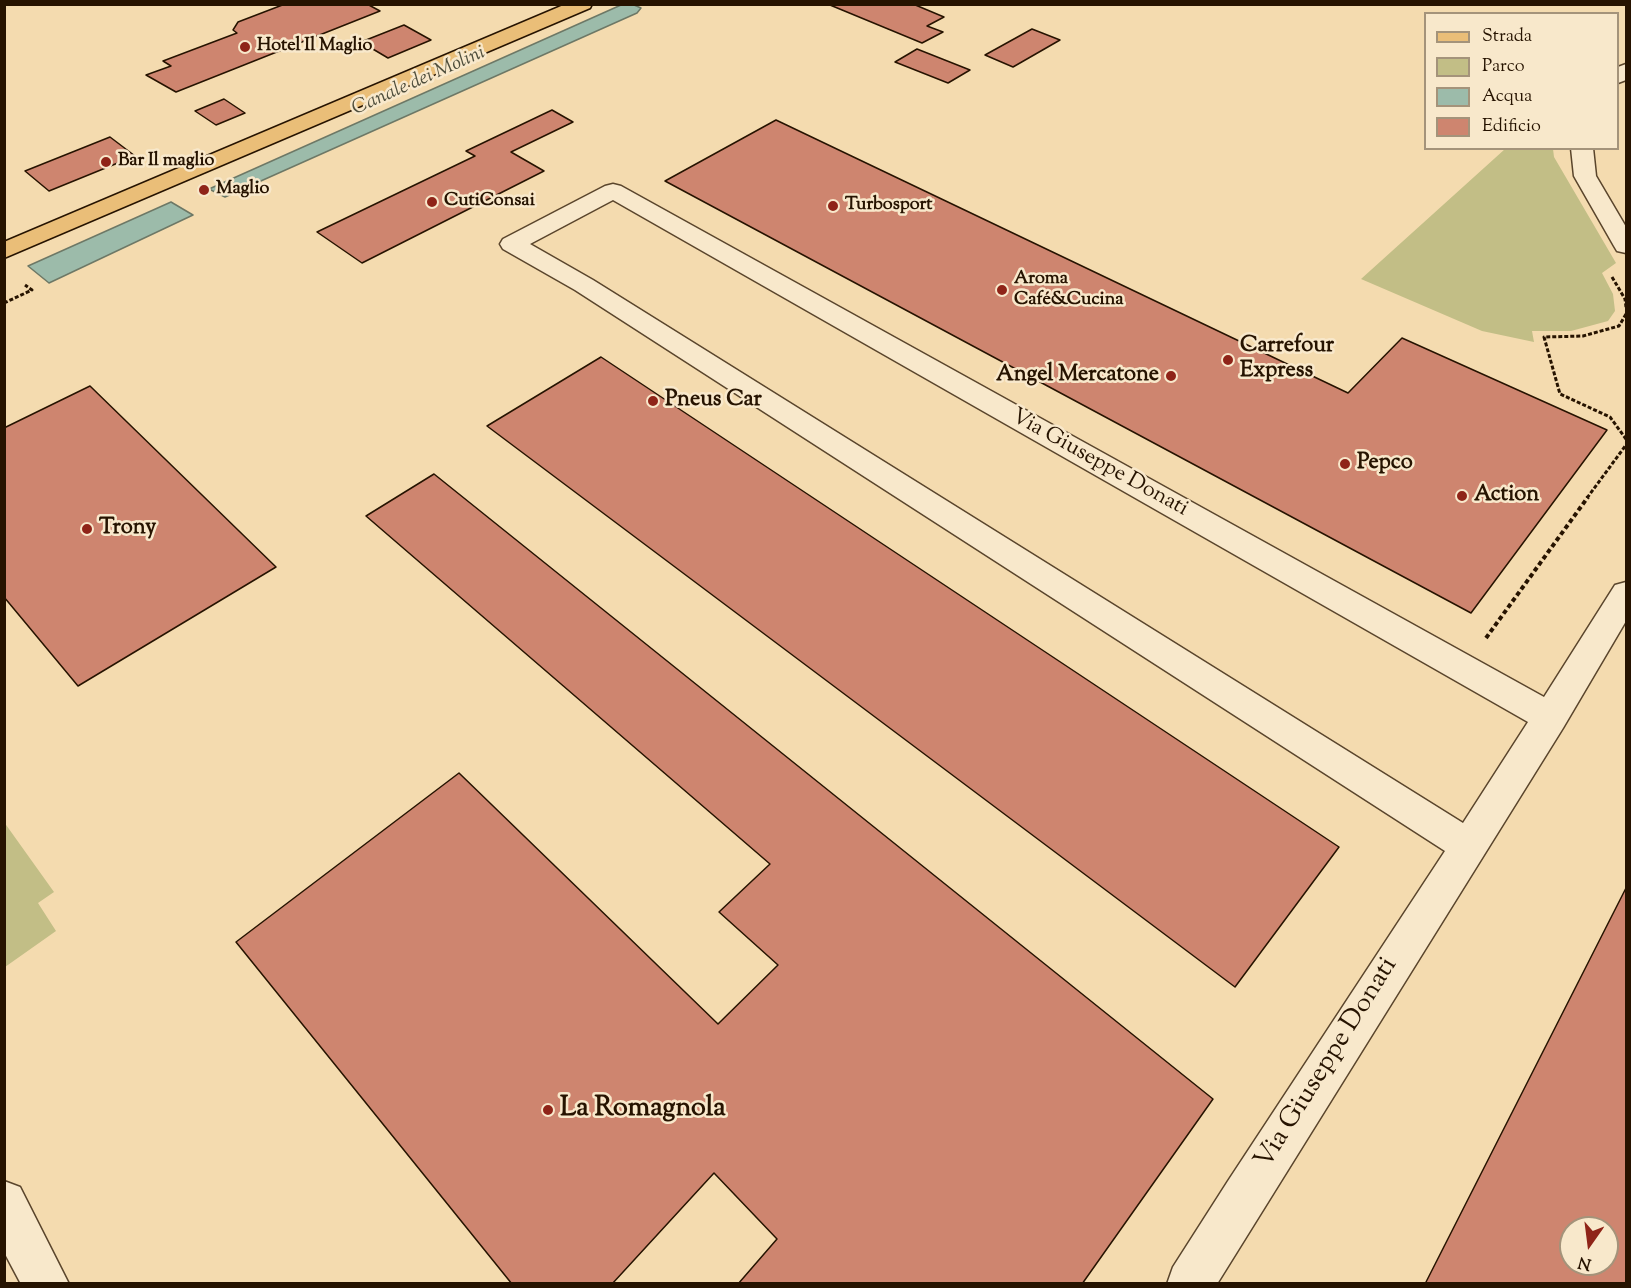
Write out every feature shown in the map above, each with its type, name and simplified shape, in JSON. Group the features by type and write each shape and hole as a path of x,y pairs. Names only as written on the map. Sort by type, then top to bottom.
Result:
{"main road":[{"path":"4,251 583,4"}],"street":[{"path":"1582,150 1585,176 1626,246"},
{"name":"Via Giuseppe Donati","path":"1190,1284 1298,1110 1551,718 612,191 512,244 584,285 1468,846"},
{"path":"1551,718 1626,594"},
{"path":"4,1203 46,1284"}],"path":[{"path":"1619,274 1612,277 1625,299 1626,307"},
{"path":"4,303 32,290 26,285"},
{"path":"1626,314 1619,327 1583,336 1544,337 1560,394 1610,417 1626,439"},
{"path":"1464,669 1626,445"}],"green space":[{"path":"1504,150 1553,150 1554,157 1616,263 1602,273 1613,294 1615,311 1608,321 1571,331 1532,331 1534,342 1482,331 1361,279"},
{"path":"4,822 54,892 38,903 56,931 5,967"}],"water":[{"path":"621,5 634,5 641,8 637,13 225,197 209,189"},
{"path":"171,202 193,215 49,283 28,266"}],"building":[{"name":"Hotel Il Maglio","path":"285,4 367,4 380,11 176,92 146,75 171,66 163,61 237,33 233,30 238,22"},
{"path":"913,4 944,17 927,26 943,32 922,43 830,5"},
{"path":"404,25 431,40 388,58 361,42"},
{"path":"1032,29 1060,40 1013,67 985,55"},
{"path":"917,49 970,70 948,83 895,62"},
{"path":"224,99 245,113 216,125 195,111"},
{"name":"CutiConsai","path":"552,110 573,122 511,152 544,171 362,263 317,232 475,156 466,151"},
{"path":"776,120 1348,393 1402,338 1607,430 1471,613 665,181"},
{"path":"110,137 135,156 49,191 25,171"},
{"path":"601,357 1339,847 1235,987 487,426"},
{"path":"90,386 276,567 78,686 4,597 4,428"},
{"path":"434,474 1213,1099 1082,1284 738,1284 777,1239 714,1173 612,1284 512,1284 236,942 459,773 718,1024 778,965 719,912 770,864 366,516"},
{"path":"1626,888 1626,1284 1425,1284"}],"place":[{"name":"Hotel Il Maglio","path":"245,47"},
{"name":"Bar Il maglio","path":"106,162"},
{"name":"Maglio","path":"204,190"},
{"name":"CutiConsai","path":"432,202"},
{"name":"Turbosport","path":"833,206"},
{"name":"Aroma Café&Cucina","path":"1002,290"},
{"name":"Carrefour Express","path":"1228,360"},
{"name":"Angel Mercatone","path":"1171,376"},
{"name":"Pneus Car","path":"653,401"},
{"name":"Pepco","path":"1345,464"},
{"name":"Action","path":"1462,496"},
{"name":"Trony","path":"87,529"},
{"name":"La Romagnola","path":"548,1110"}],"water label":[{"name":"Canale dei Molini","path":"419,82"}]}
